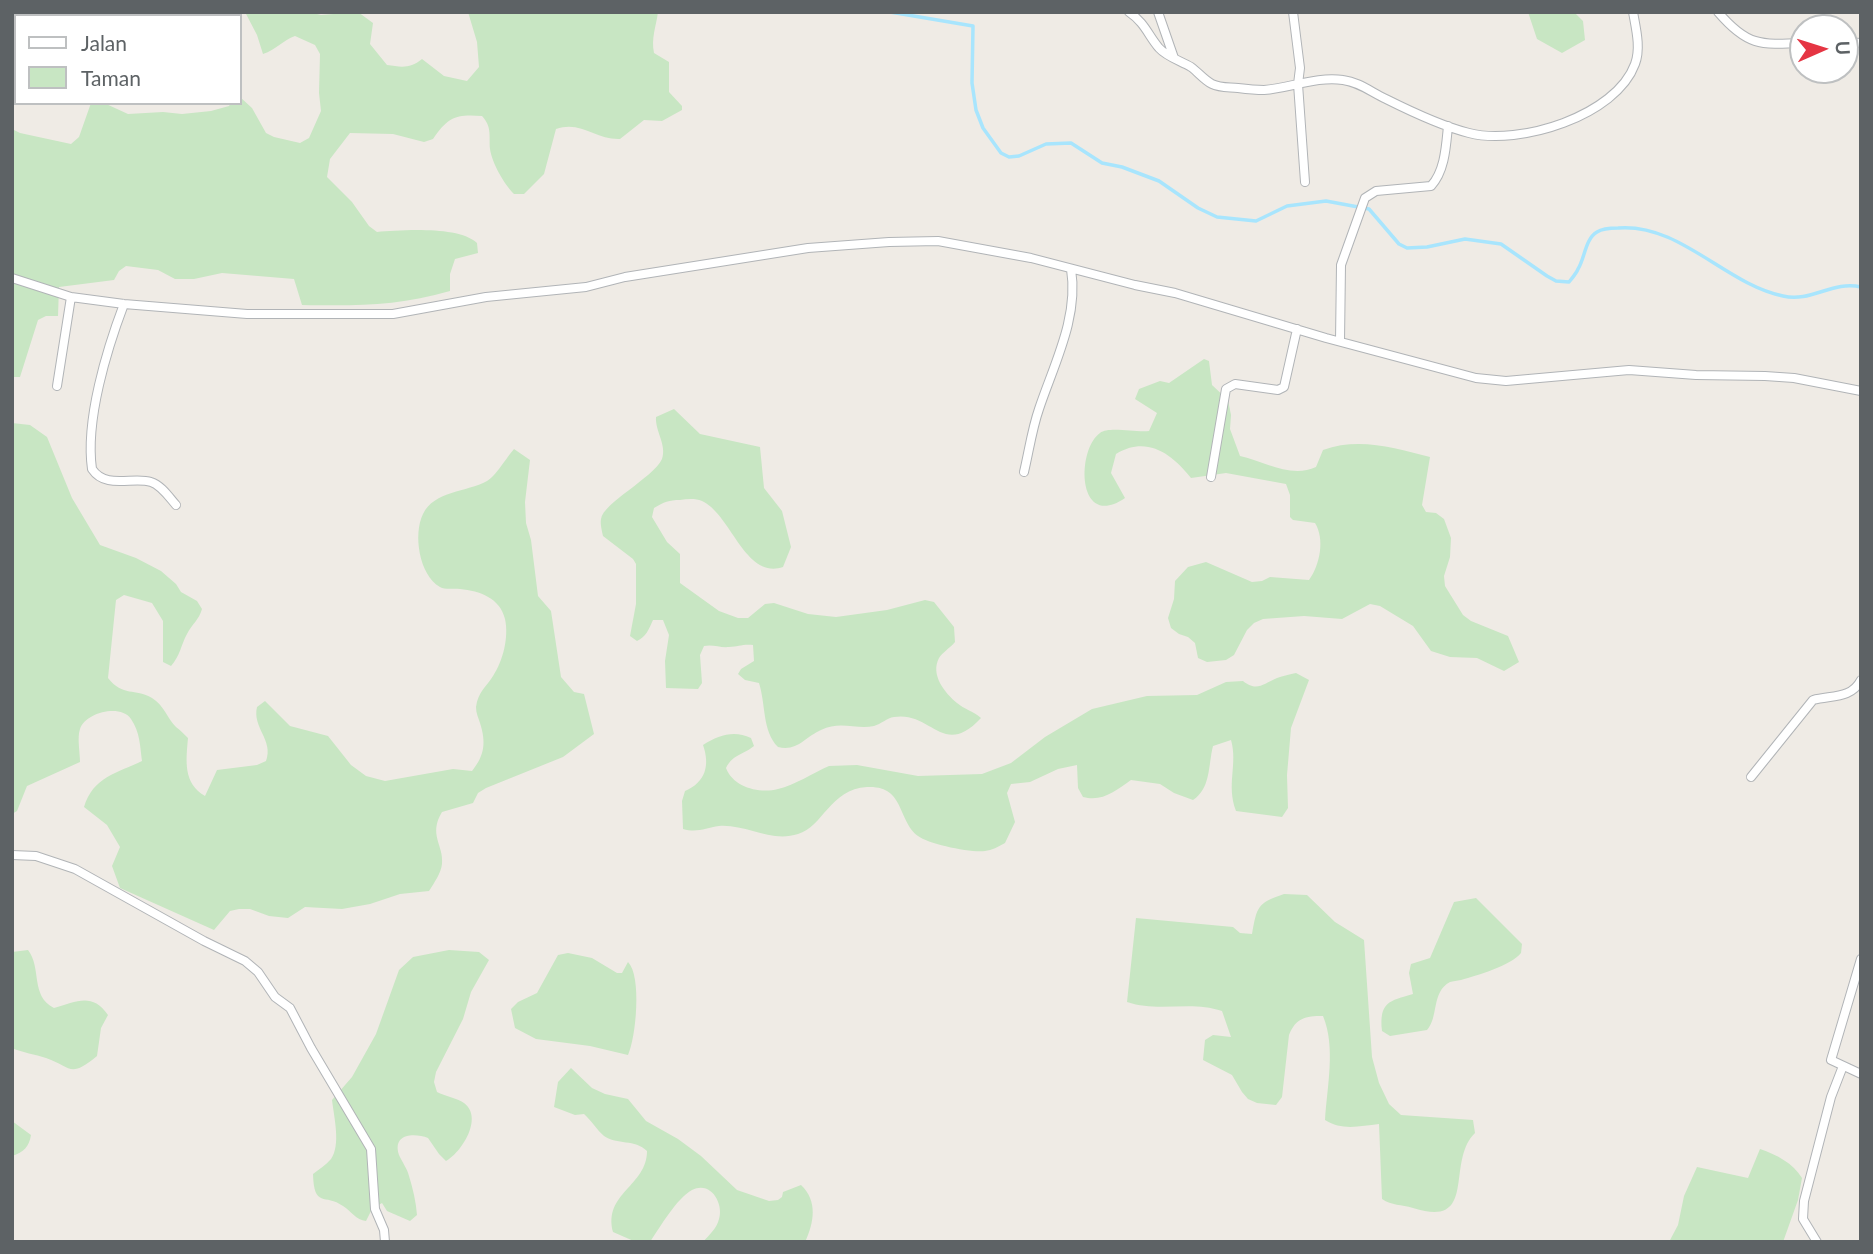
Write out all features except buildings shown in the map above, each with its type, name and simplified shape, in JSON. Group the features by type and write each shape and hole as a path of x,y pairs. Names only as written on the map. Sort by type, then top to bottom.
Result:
{"street":[{"path":"1129,12 1148,29 1162,51 1220,87 1264,90 1333,78 1353,81 1384,99 1448,127 1471,134 1520,135 1569,120 1605,102 1629,76 1638,50 1633,12"},
{"path":"1158,12 1174,58"},
{"path":"1293,12 1300,68 1298,84 1305,182"},
{"path":"1718,12 1733,30 1756,42 1789,43"},
{"path":"1340,341 1341,265 1364,198 1376,191 1431,186 1441,169 1448,127"},
{"path":"12,278 71,297 124,304 247,314 393,314 486,297 586,287 625,277 808,248 938,241 1031,258 1175,293 1476,378 1506,381 1629,370 1765,376 1861,391"},
{"path":"1024,472 1038,411 1066,332 1072,295 1071,269"},
{"path":"57,386 71,297"},
{"path":"124,304 110,341 93,425 93,469 99,476 118,482 150,481 158,485 176,505"},
{"path":"1211,477 1226,389 1235,384 1278,390 1284,387 1297,329"},
{"path":"1751,778 1813,700 1849,694 1861,680"},
{"path":"12,855 36,856 75,869 245,961 258,972 275,998 290,1007 371,1149 376,1209 386,1242"},
{"path":"1861,960 1831,1060 1861,1074"},
{"path":"1817,1242 1804,1219 1804,1201 1831,1097 1843,1066"}],"green space":[{"path":"245,12 309,12 321,15 358,12 373,23 370,44 387,65 409,66 422,59 444,76 467,81 479,67 477,42 468,12 658,12 653,37 654,53 669,62 669,92 682,106 682,110 662,121 644,120 620,139 603,137 581,128 556,129 544,174 524,194 514,194 499,173 491,155 489,128 482,116 453,119 443,126 433,139 424,142 393,134 350,133 330,159 327,177 352,202 369,226 377,232 415,230 457,234 477,243 478,253 455,259 450,274 450,291 413,300 377,304 302,305 294,279 222,273 194,279 175,279 158,270 126,266 114,280 59,287 58,316 46,316 38,320 20,377 12,377 12,129 71,144 79,137 90,105 108,105 128,114 182,114 242,105 242,99 252,108 266,133 300,143 309,138 321,111 320,54 315,45 295,36 263,54"},
{"path":"1528,12 1574,12 1583,21 1585,40 1562,53 1537,39"},
{"path":"1204,359 1209,361 1212,385 1228,400 1230,429 1240,456 1297,471 1316,467 1323,450 1350,444 1377,445 1430,457 1422,505 1426,512 1436,513 1444,519 1451,538 1450,557 1444,576 1445,586 1463,615 1508,636 1519,662 1504,671 1477,658 1450,657 1431,651 1413,626 1380,606 1370,604 1342,619 1304,616 1263,619 1247,630 1234,655 1226,660 1207,662 1198,658 1195,643 1171,628 1168,618 1174,599 1175,581 1188,567 1206,562 1252,582 1270,577 1309,580 1318,560 1320,544 1315,523 1293,520 1290,517 1290,495 1286,484 1226,473 1191,478 1176,461 1148,447 1138,446 1116,454 1111,473 1125,498 1109,505 1097,504 1090,496 1085,470 1092,442 1104,431 1149,431 1157,413 1135,399 1139,389 1160,381 1169,383"},
{"path":"674,409 700,434 760,447 764,488 782,511 791,547 783,567 770,568 758,564 712,508 697,499 673,500 654,508 652,517 667,542 680,554 680,583 719,611 738,618 748,618 765,604 774,603 808,614 836,617 887,610 925,600 934,602 954,627 955,642 939,658 936,671 938,677 952,699 981,718 968,729 957,734 947,734 918,720 894,717 874,726 828,727 796,746 778,747 769,733 759,683 745,680 738,674 754,661 753,645 704,646 700,655 702,683 698,689 666,688 665,661 669,635 663,620 653,620 640,639 637,641 630,636 636,604 636,564 603,536 601,521 610,506 649,474 662,459 663,448 656,417"},
{"path":"12,423 30,425 47,437 72,498 100,545 136,558 161,571 181,592 197,601 202,609 171,666 163,662 163,621 152,603 124,595 116,600 108,678 119,688 146,695 156,701 188,738 189,778 205,796 217,770 257,765 266,761 267,747 256,714 257,707 265,701 290,726 328,736 351,765 366,776 385,781 453,769 472,771 483,748 483,736 476,711 477,702 497,670 502,656 506,641 505,619 499,606 488,597 467,590 442,588 433,581 423,564 418,532 428,506 443,496 487,481 514,449 530,460 525,502 526,523 531,540 538,596 551,611 561,677 574,692 584,694 594,734 563,757 486,788 478,793 473,803 442,812 436,834 442,864 429,891 400,894 370,904 342,909 305,907 288,918 239,909 230,911 214,930 120,888 112,866 120,847 107,825 84,807 93,789 100,782 142,761 136,729 126,714 112,711 89,718 79,733 80,762 27,786 17,811 12,814"},
{"path":"1296,673 1309,680 1291,728 1287,775 1288,808 1282,817 1236,811 1232,792 1231,740 1213,746 1206,783 1193,800 1160,784 1131,780 1103,797 1083,797 1078,788 1077,765 1058,769 1030,782 1011,784 1007,793 1015,822 1005,843 985,851 970,851 923,839 911,829 894,797 879,788 867,787 844,794 814,824 798,834 768,835 729,826 683,829 682,801 685,791 698,783 705,772 703,745 727,735 739,734 751,738 754,746 735,757 726,768 734,780 755,790 784,787 829,766 857,765 918,776 982,774 1011,763 1045,737 1092,709 1147,696 1197,695 1226,682 1243,681 1252,686 1260,686"},
{"path":"1284,894 1307,895 1335,922 1364,940 1372,1057 1379,1083 1389,1104 1401,1115 1473,1120 1475,1133 1466,1145 1454,1201 1446,1209 1433,1212 1393,1204 1382,1199 1379,1124 1345,1127 1325,1120 1330,1054 1323,1016 1302,1019 1292,1029 1282,1097 1276,1105 1248,1099 1232,1075 1203,1060 1205,1040 1213,1035 1231,1037 1222,1011 1127,1002 1136,918 1233,927 1240,933 1252,934 1257,912 1263,903"},
{"path":"1476,898 1522,944 1521,953 1502,966 1444,986 1427,1030 1390,1036 1382,1031 1384,1008 1392,1001 1413,994 1409,973 1411,964 1430,958 1454,902"},
{"path":"28,950 35,965 39,989 47,1003 54,1008 90,1001 96,1003 108,1015 101,1028 97,1056 81,1067 71,1069 12,1048 12,952"},
{"path":"449,950 479,952 489,960 471,992 463,1019 436,1072 434,1082 437,1092 461,1101 470,1109 471,1126 464,1143 446,1161 428,1138 411,1135 402,1139 399,1142 399,1155 409,1176 417,1215 410,1221 387,1211 382,1203 372,1209 366,1221 362,1220 337,1202 318,1196 314,1185 313,1174 331,1159 336,1146 332,1100 352,1077 376,1034 399,970 413,957"},
{"path":"568,953 592,958 617,973 622,973 628,962 635,980 636,1007 628,1055 590,1046 536,1039 515,1028 511,1009 518,1002 537,993 558,955"},
{"path":"571,1068 592,1088 628,1099 646,1121 701,1156 737,1190 769,1201 778,1200 783,1192 801,1185 810,1198 813,1212 805,1242 703,1242 716,1225 720,1213 715,1195 705,1188 686,1194 669,1213 650,1242 636,1242 613,1232 614,1208 640,1173 647,1151 637,1145 609,1139 584,1114 575,1115 554,1107 558,1082"},
{"path":"12,1121 31,1135 25,1148 12,1156"},
{"path":"1760,1149 1784,1160 1802,1178 1798,1200 1783,1242 1669,1242 1678,1225 1684,1196 1697,1167 1748,1178"}],"waterway":[{"path":"890,12 973,26 972,83 976,110 983,128 1001,153 1009,157 1019,156 1046,144 1071,143 1102,163 1122,167 1159,181 1198,208 1217,217 1256,221 1287,206 1326,201 1369,209 1399,244 1407,248 1465,239 1501,244 1547,276 1556,281 1569,282 1580,265 1590,239 1597,232 1610,228 1641,229 1682,244 1741,280 1783,296 1803,297 1841,286 1861,287"}]}
